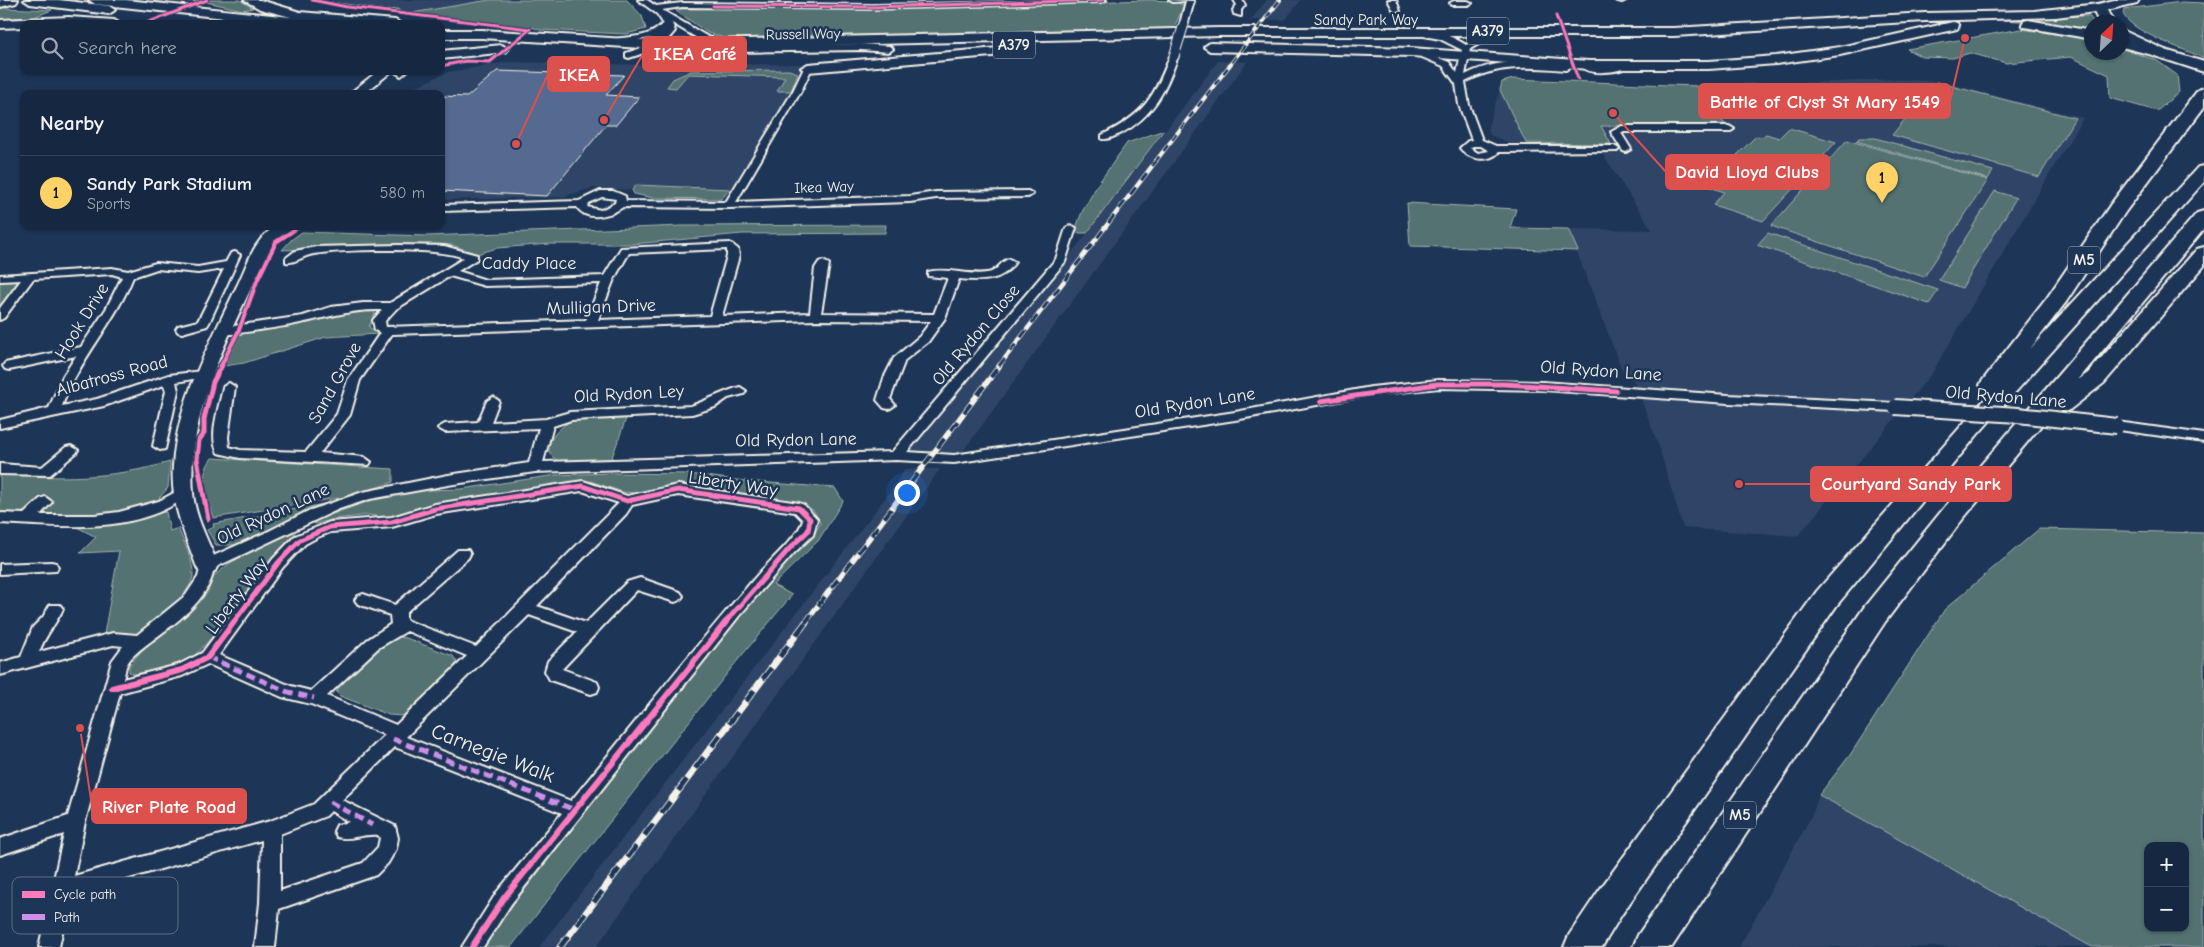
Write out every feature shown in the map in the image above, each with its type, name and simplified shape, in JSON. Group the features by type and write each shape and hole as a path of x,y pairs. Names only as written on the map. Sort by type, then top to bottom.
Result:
{"highway":[{"path":"2100,5 2132,0"},
{"path":"2129,38 2160,53 2204,67"},
{"path":"2176,59 2204,81"},
{"name":"M5","path":"1970,429 1978,402 2055,302 2118,208 2198,105 2204,93"},
{"name":"M5","path":"1582,947 1610,903 1827,598 1970,429 2204,171"},
{"name":"M5","path":"1651,947 1875,614 1953,514 2204,217"},
{"name":"M5","path":"2015,440 2096,378 2204,253"}],"main road":[{"path":"0,3 12,0"},
{"path":"30,0 210,20"},
{"path":"95,0 278,20"},
{"path":"250,0 263,7 286,12 358,20"},
{"name":"A379","path":"448,35 482,34 602,42 657,39 731,44 1264,32 1745,30 1889,19 2076,12 2100,5"},
{"path":"0,24 20,23"},
{"name":"A379","path":"540,51 629,55 738,54 992,46 1194,47 1465,52 1623,66 1709,65 1776,60 1840,51 1936,29 1976,23 2036,24 2084,33"},
{"path":"445,29 482,34"},
{"path":"445,45 521,50"},
{"path":"2129,45 2160,53"},
{"name":"A379","path":"808,68 895,62 966,54 1092,46"}],"street":[{"path":"642,0 663,15 705,39 731,44"},
{"name":"Russell Way","path":"663,15 683,3 864,8 1102,0"},
{"path":"1105,137 1124,128 1151,108 1162,92 1184,24 1189,1 1173,0"},
{"path":"1238,0 1240,5 1237,10 1238,14"},
{"path":"1392,0 1397,10"},
{"path":"1454,3 1468,4"},
{"path":"629,55 657,39 667,40 671,31 663,15"},
{"path":"266,19 273,20"},
{"path":"1478,143 1460,98 1460,82 1465,52 1484,38 1517,31"},
{"name":"Sandy Park Way","path":"1264,32 1281,35 1422,34 1456,42 1465,52"},
{"name":"Russell Way","path":"657,39 667,50 860,47 889,49"},
{"path":"445,55 457,52 502,49"},
{"name":"Sandy Park Way","path":"1411,52 1446,64 1460,82"},
{"path":"1460,82 1483,69 1498,65 1526,64 1608,69 1623,66"},
{"path":"728,206 797,91 808,68"},
{"path":"358,90 373,75"},
{"path":"360,90 380,75"},
{"path":"376,90 396,75"},
{"path":"1626,149 1616,132 1622,129 1729,129"},
{"path":"1494,149 1491,155 1485,156 1466,151 1465,148 1466,145 1478,143 1494,149 1614,149"},
{"path":"445,208 582,204 594,196 608,194 621,198 620,204 612,210 598,213 585,211 582,204"},
{"name":"Ikea Way","path":"620,204 728,206 910,199 936,195 1028,194"},
{"name":"Old Rydon Close","path":"896,456 1062,260 1070,228"},
{"path":"66,877 76,822 112,688 125,653 168,621 191,599 205,578 208,565 187,514 183,493 185,450 190,421 206,373 270,231"},
{"path":"590,324 608,279 625,250 730,246 733,249 733,256 715,320"},
{"name":"Sand Grove","path":"290,260 299,253 316,250 440,249 463,253 473,257 451,273 392,308 379,320 381,330 388,331 354,380 343,415 310,457"},
{"name":"Hook Drive","path":"0,278 112,270 128,276 156,266 198,270 232,260 203,323 182,329"},
{"path":"932,274 991,277 1001,272 1009,262"},
{"path":"815,316 823,264"},
{"name":"Caddy Place","path":"451,273 485,283 608,279"},
{"name":"Hook Drive","path":"54,411 65,382 86,350 128,276"},
{"path":"889,405 883,400 890,378 900,358 924,339 939,318 955,276"},
{"path":"0,316 29,277"},
{"path":"224,331 304,319 330,311 363,306 392,308"},
{"name":"Mulligan Drive","path":"388,331 815,316 939,318"},
{"path":"9,366 86,350"},
{"name":"Albatross Road","path":"0,424 54,411 99,403 169,379 206,373"},
{"path":"160,446 172,391 169,379"},
{"name":"Old Rydon Lane","path":"208,565 272,536 313,514 368,495 448,480 535,468 896,456 954,459 1320,401 1371,391 1439,384 1528,385 1728,399 2018,415 2204,438"},
{"path":"229,387 221,437 223,450 240,454 310,457 364,462"},
{"name":"Old Rydon Ley","path":"445,428 547,423 570,416 692,410 710,404 724,395 740,391"},
{"path":"483,426 493,401"},
{"path":"535,468 547,423"},
{"path":"0,469 45,472 72,450"},
{"name":"Liberty Way","path":"112,688 182,670 208,657 278,563 300,540 330,527 398,521 435,509 574,487 590,487 627,501 678,490 799,508 810,519 808,531 789,549 734,612 504,898 472,947"},
{"path":"0,518 95,520 159,506 183,493"},
{"path":"103,877 271,829 306,816 330,802 622,511 627,501"},
{"path":"27,520 44,502"},
{"path":"314,698 382,637 463,554"},
{"path":"0,569 51,567"},
{"path":"592,687 556,675 553,671 554,666 632,586 640,584 675,596"},
{"path":"364,600 408,625 478,654"},
{"path":"526,608 588,630"},
{"path":"27,662 39,631 49,621 55,609"},
{"path":"0,669 113,639 140,641"},
{"name":"Carnegie Walk","path":"208,657 288,692 314,698 396,737 575,810"},
{"path":"270,903 369,870 381,859 390,843 389,832 383,827 372,825 330,802"},
{"path":"0,847 76,822"},
{"path":"343,831 372,825"},
{"path":"265,947 270,903 271,829"},
{"path":"49,947 52,934"}],"shaded area":[{"path":"327,0 627,0 642,16 646,29 626,34 541,30"},
{"path":"1267,0 1301,0 1285,20 1251,20"},
{"path":"1218,61 1247,62 961,454 906,453 1087,234"},
{"path":"508,62 655,65 817,64 735,199 653,198 634,194 632,190 592,188 563,197 445,200 445,90 409,90 448,72"},
{"path":"1513,79 1651,85 1840,82 1892,79 1942,82 2083,118 1932,373 1798,536 1683,528 1658,444 1634,381 1624,375 1568,229 1652,230 1596,144 1510,143 1490,135 1488,126 1502,82"},
{"path":"905,469 940,469 596,947 539,947 889,493"},
{"path":"1819,795 2092,947 1739,947 1812,815"}],"green space":[{"path":"156,0 240,0 253,8 243,10 206,2"},
{"path":"318,0 387,10 398,9 399,11 412,13 489,0 627,0 642,16 646,29 626,34 541,30 367,8"},
{"path":"1149,0 1172,1 1184,5 1173,30 727,39 708,33 676,11 684,7 846,10"},
{"path":"2182,2 2204,3 2204,58 2146,33 2129,22 2129,15 2124,15 2123,13 2125,9"},
{"path":"0,9 52,10 34,17 0,19"},
{"path":"2084,16 2084,31 2035,22 1986,19"},
{"path":"2021,29 2084,38 2084,60 2129,60 2129,51 2156,60 2177,75 2179,92 2157,111 2110,98 2109,75 2071,57 2006,63 1970,53 1953,58 1922,57 1907,49"},
{"path":"789,70 798,73 791,91 777,91 785,77 688,74 676,88 667,87 673,79 691,71"},
{"path":"1513,79 1696,86 1727,127 1601,126 1611,144 1526,143 1500,90 1502,82"},
{"path":"1936,82 2075,118 2039,177 1892,135"},
{"path":"1789,128 1836,142 1763,221 1713,205 1724,192 1710,187 1714,183 1710,182 1756,136 1762,137 1766,134 1779,138"},
{"path":"1164,130 1087,233 1074,233 1082,212 1098,184 1127,143"},
{"path":"1859,138 1875,138 1993,171 1988,179 1856,141"},
{"path":"1847,140 1988,180 1924,277 1771,226"},
{"path":"636,185 730,189 721,199 653,198 634,194 632,190"},
{"path":"1995,191 2016,198 1962,288 1939,280"},
{"path":"1407,203 1516,209 1510,228 1568,229 1578,251 1410,246"},
{"path":"886,225 885,233 742,234 633,244 550,244 497,248 477,254 452,245 436,244 282,250 302,232 427,236 682,226"},
{"path":"1768,233 1938,291 1929,304 1757,245"},
{"path":"24,280 0,312 0,281"},
{"path":"376,310 369,327 378,334 326,337 244,363 224,366 240,334 310,321 328,314"},
{"path":"627,416 611,460 569,463 557,460 551,455 549,449 553,436 571,421 589,417"},
{"path":"212,458 393,469 393,482 351,496 213,518 206,495 204,480 207,465"},
{"path":"170,462 168,488 159,498 162,501 106,516 45,515 46,508 53,500 44,499 24,512 0,514 0,474 44,477 106,475 148,468"},
{"path":"611,473 689,474 745,481 835,488 843,501 818,541 773,585 792,595 733,666 511,947 480,947 731,626 796,550 814,535 820,523 814,511 804,505 691,486 671,485 636,493 623,492 590,481 430,505 389,518 369,515 334,519 316,524 310,522 375,499 426,490 461,489 556,475"},
{"path":"324,504 235,545 216,545 207,530 214,527 213,524"},
{"path":"159,509 159,513 166,512 170,531 178,528 186,546 193,570 191,583 178,601 160,619 142,632 131,636 104,634 119,551 80,553 96,537 73,525"},
{"path":"2039,529 2204,533 2204,947 2092,947 1819,795 1850,755 1945,609"},
{"path":"291,531 299,536 278,552 222,627 195,655 185,662 157,671 135,675 129,672 129,666 142,650 196,605 208,592 214,576 230,563"},
{"path":"398,637 406,638 453,656 457,662 453,669 403,716 389,715 340,696 336,692 341,684 391,639"}],"building":[{"path":"497,71 624,75 606,95 639,97 616,125 606,125 547,196 445,191 445,96 467,97"}],"railway":[{"path":"1155,162 1280,0"},
{"path":"999,366 1156,161"},
{"path":"805,623 1000,365"},
{"path":"560,947 806,622"}],"marked path":[{"path":"208,657 288,692 314,698"},
{"path":"393,739 575,810"},
{"path":"330,802 372,825"}],"cycle path":[{"path":"154,20 207,0"},
{"path":"312,0 347,7 530,29"},
{"path":"713,6 873,7 1102,0"},
{"path":"1556,16 1578,79"},
{"path":"445,65 466,61 490,62 530,29"},
{"path":"208,519 197,459 199,440 204,433 204,419 213,382 239,330 257,281 276,242 294,230"},
{"path":"1321,401 1393,389 1459,383 1549,386 1616,391"},
{"path":"112,688 182,670 208,657 278,563 300,540 330,527 392,522 435,509 583,486 627,501 678,490 799,508 810,519 808,531 789,549 734,612 504,898 472,947"}],"place":[{"name":"Battle of Clyst St Mary 1549","path":"1965,38"},
{"name":"David Lloyd Clubs","path":"1613,113"},
{"name":"IKEA Café","path":"604,120"},
{"name":"IKEA","path":"516,144"},
{"name":"Sandy Park Stadium","path":"1882,203"},
{"name":"Courtyard Sandy Park","path":"1739,484"},
{"name":"River Plate Road","path":"80,728"}]}
